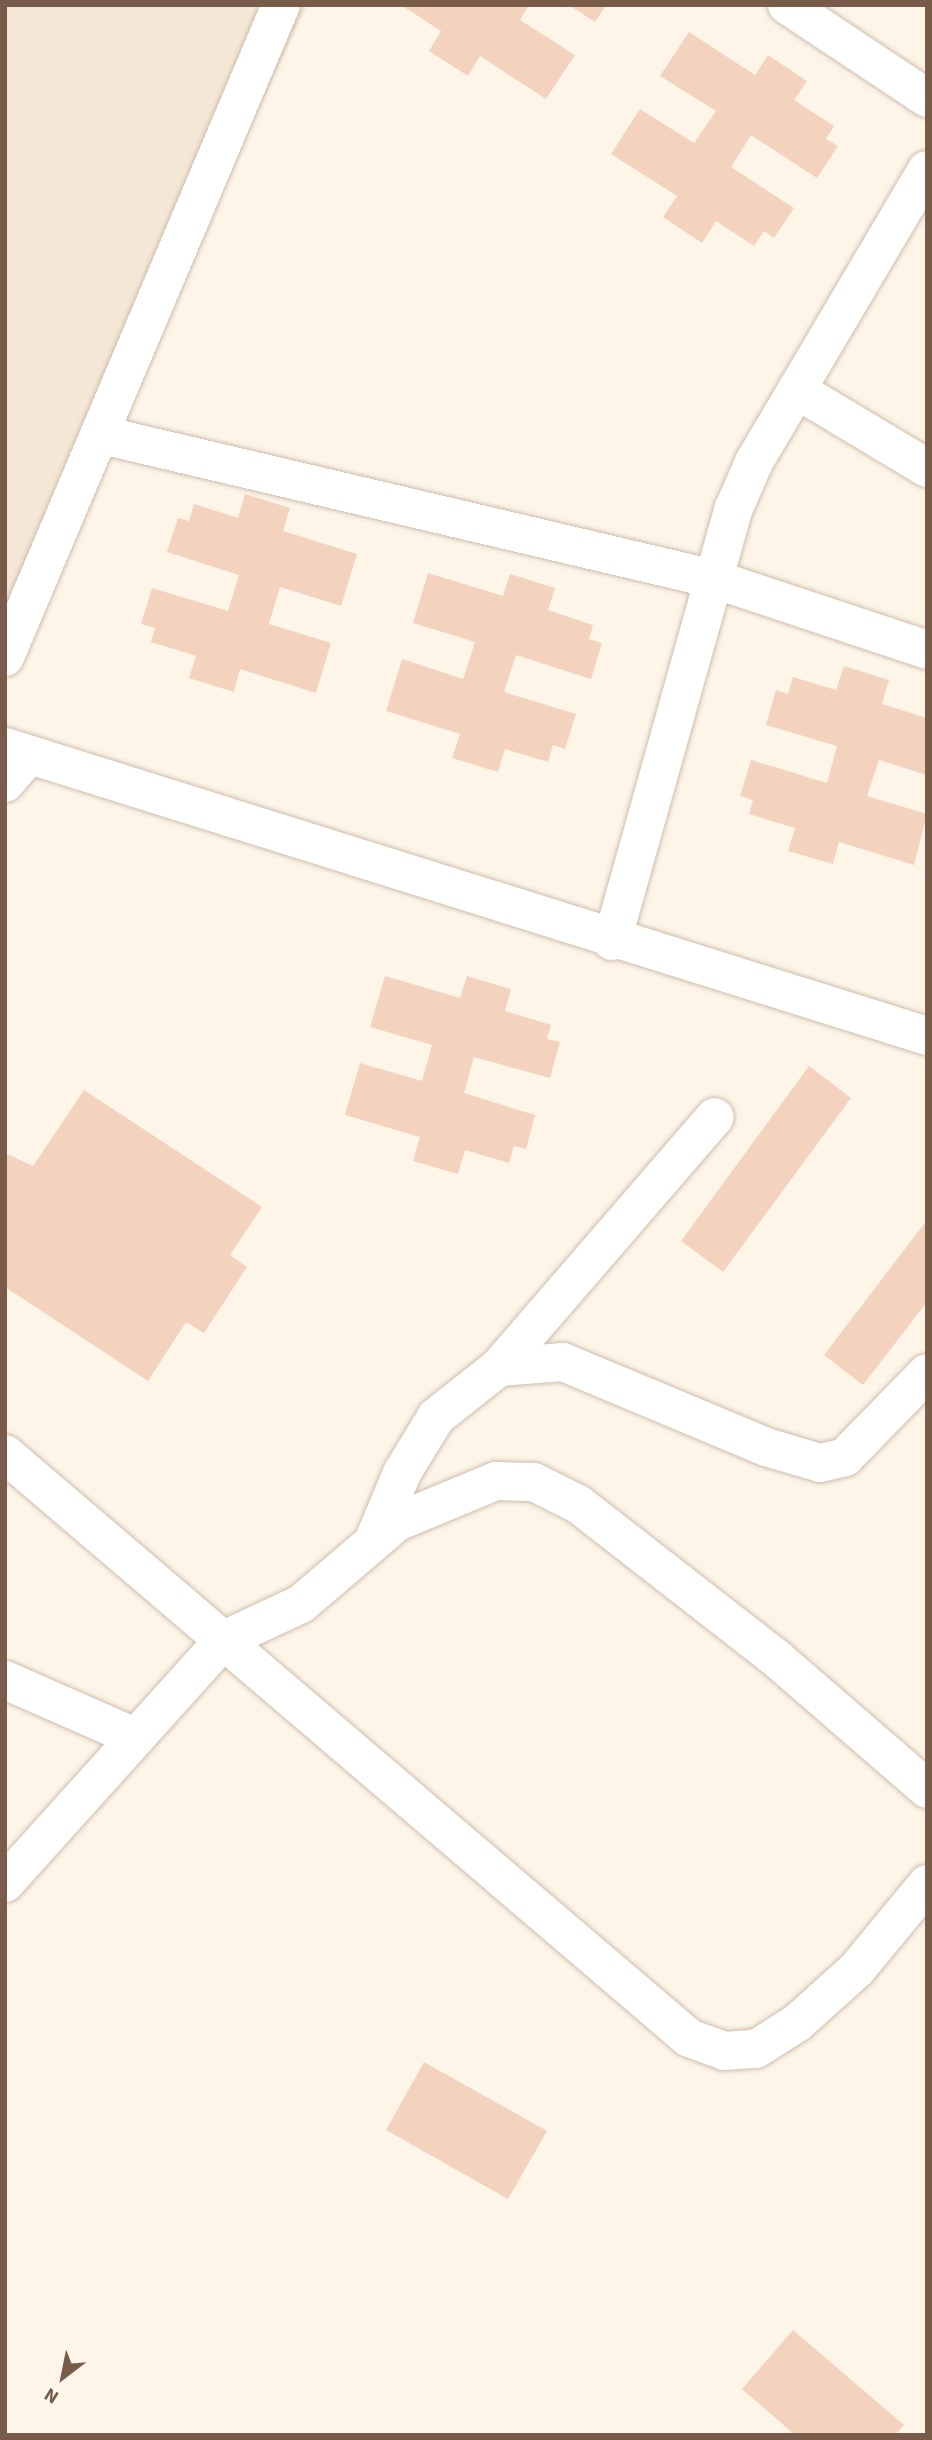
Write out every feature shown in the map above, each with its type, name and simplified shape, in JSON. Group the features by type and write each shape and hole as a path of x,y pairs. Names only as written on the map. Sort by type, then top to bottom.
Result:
{"street":[{"path":"5,657 102,435 281,5"},
{"path":"787,5 927,98"},
{"path":"612,941 734,509 797,390 927,170"},
{"path":"797,390 927,468"},
{"path":"102,435 714,579 927,650"},
{"path":"13,762 927,1037"},
{"path":"372,1546 402,1473 436,1417 499,1367 715,1117"},
{"path":"499,1367 563,1362 766,1447 820,1463 845,1457 927,1373"},
{"path":"5,1454 689,2038 724,2051 756,2049 797,2023 857,1969 927,1884"},
{"path":"5,1882 224,1640 301,1604 397,1522 459,1492 496,1481 534,1482 589,1512 776,1658 927,1789"},
{"path":"5,1680 135,1737"}],"shaded area":[{"path":"5,5 307,5 9,651 5,649"}],"building":[{"path":"401,5 529,5 520,20 575,55 546,99 480,56 468,76 429,51 441,31"},
{"path":"569,5 606,5 595,22"},
{"path":"689,32 755,75 768,55 807,81 794,100 834,126 826,139 838,146 817,178 751,135 731,167 794,208 774,238 764,231 754,246 716,221 702,243 663,217 677,196 611,154 640,109 694,143 716,111 660,76"},
{"path":"245,494 290,508 283,531 357,554 341,606 280,587 269,624 331,643 316,693 240,669 234,692 189,678 196,656 151,642 155,628 141,624 152,588 228,611 239,575 167,552 178,518 189,521 194,504 238,518"},
{"path":"428,573 503,596 510,574 555,588 548,610 593,625 589,639 602,643 591,679 516,655 504,692 576,714 565,749 553,745 548,762 505,749 498,772 452,758 460,734 386,711 402,659 463,679 475,642 413,623"},
{"path":"844,666 889,680 882,704 927,718 927,775 879,760 867,796 927,814 914,865 839,842 833,864 788,851 795,828 749,814 753,800 740,796 751,760 827,783 837,746 766,725 776,690 788,694 793,677 836,690"},
{"path":"385,976 460,998 467,976 511,989 505,1011 551,1025 547,1039 560,1042 550,1078 474,1057 464,1093 535,1115 526,1149 514,1146 509,1163 465,1150 458,1174 413,1161 420,1137 345,1115 360,1063 422,1081 432,1045 370,1027"},
{"path":"809,1066 851,1098 723,1272 681,1241"},
{"path":"84,1090 262,1207 230,1255 247,1267 204,1333 186,1322 148,1381 5,1287 5,1153 33,1166"},
{"path":"927,1220 927,1302 863,1385 824,1355"},
{"path":"424,2062 547,2131 508,2199 386,2130"},
{"path":"793,2330 904,2425 895,2435 795,2435 742,2389"}]}
